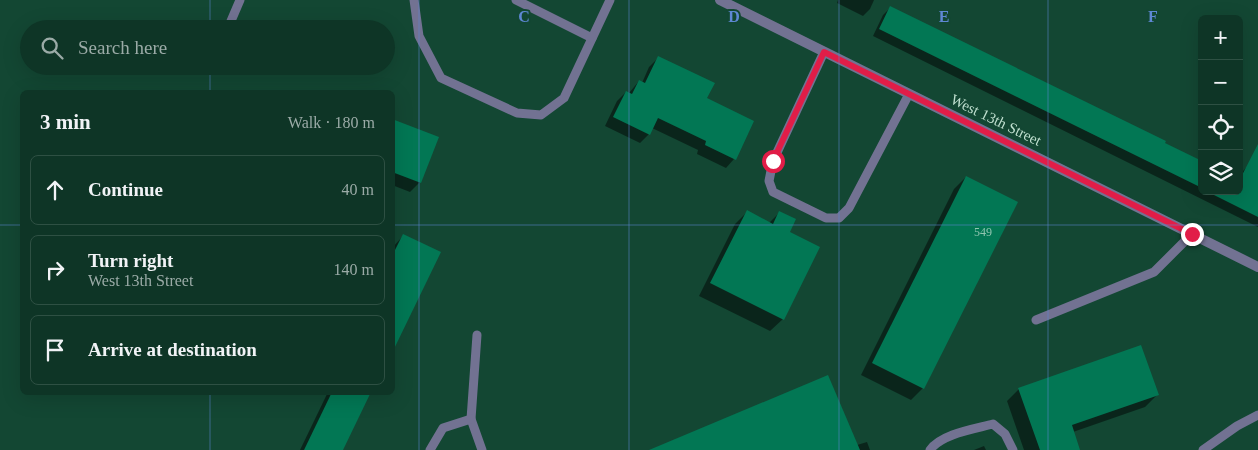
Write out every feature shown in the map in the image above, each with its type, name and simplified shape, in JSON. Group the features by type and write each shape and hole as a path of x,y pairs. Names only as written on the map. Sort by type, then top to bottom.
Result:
{"street":[{"name":"West 13th Street","path":"720,0 1258,267"}],"lane":[{"path":"231,20 240,0"},
{"path":"414,0 418,36 441,78 517,113 541,114 564,98 610,0"},
{"path":"516,0 592,38"},
{"path":"824,52 773,161 769,181 773,192 826,218 839,218 849,208 909,94"},
{"path":"1036,320 1154,272 1192,234"},
{"path":"476,336 471,419 482,450"},
{"path":"1203,450 1237,426 1258,415"},
{"path":"430,450 443,428 471,419"},
{"path":"930,450 938,441 968,430 993,424 1005,434 1013,450"}],"building":[{"path":"890,6 1166,141 1165,143 1198,159 1198,186 879,29"},
{"path":"658,56 715,83 707,98 754,121 736,160 705,145 706,141 658,118 650,135 613,117 626,91 632,94 639,80 645,83"},
{"path":"395,120 439,137 421,183 395,173"},
{"path":"1258,144 1258,217 1214,195 1243,195 1243,173"},
{"path":"966,176 1018,202 924,389 872,363"},
{"path":"747,210 773,224 779,211 796,219 790,232 820,247 784,320 710,283"},
{"path":"403,234 441,252 395,347 395,250"},
{"path":"1141,345 1159,395 1072,425 1080,450 1040,450 1018,388"},
{"path":"828,375 860,450 649,450"},
{"path":"331,395 370,395 343,450 304,450"}],"route":[{"path":"773,161 824,52 1192,234"}]}
